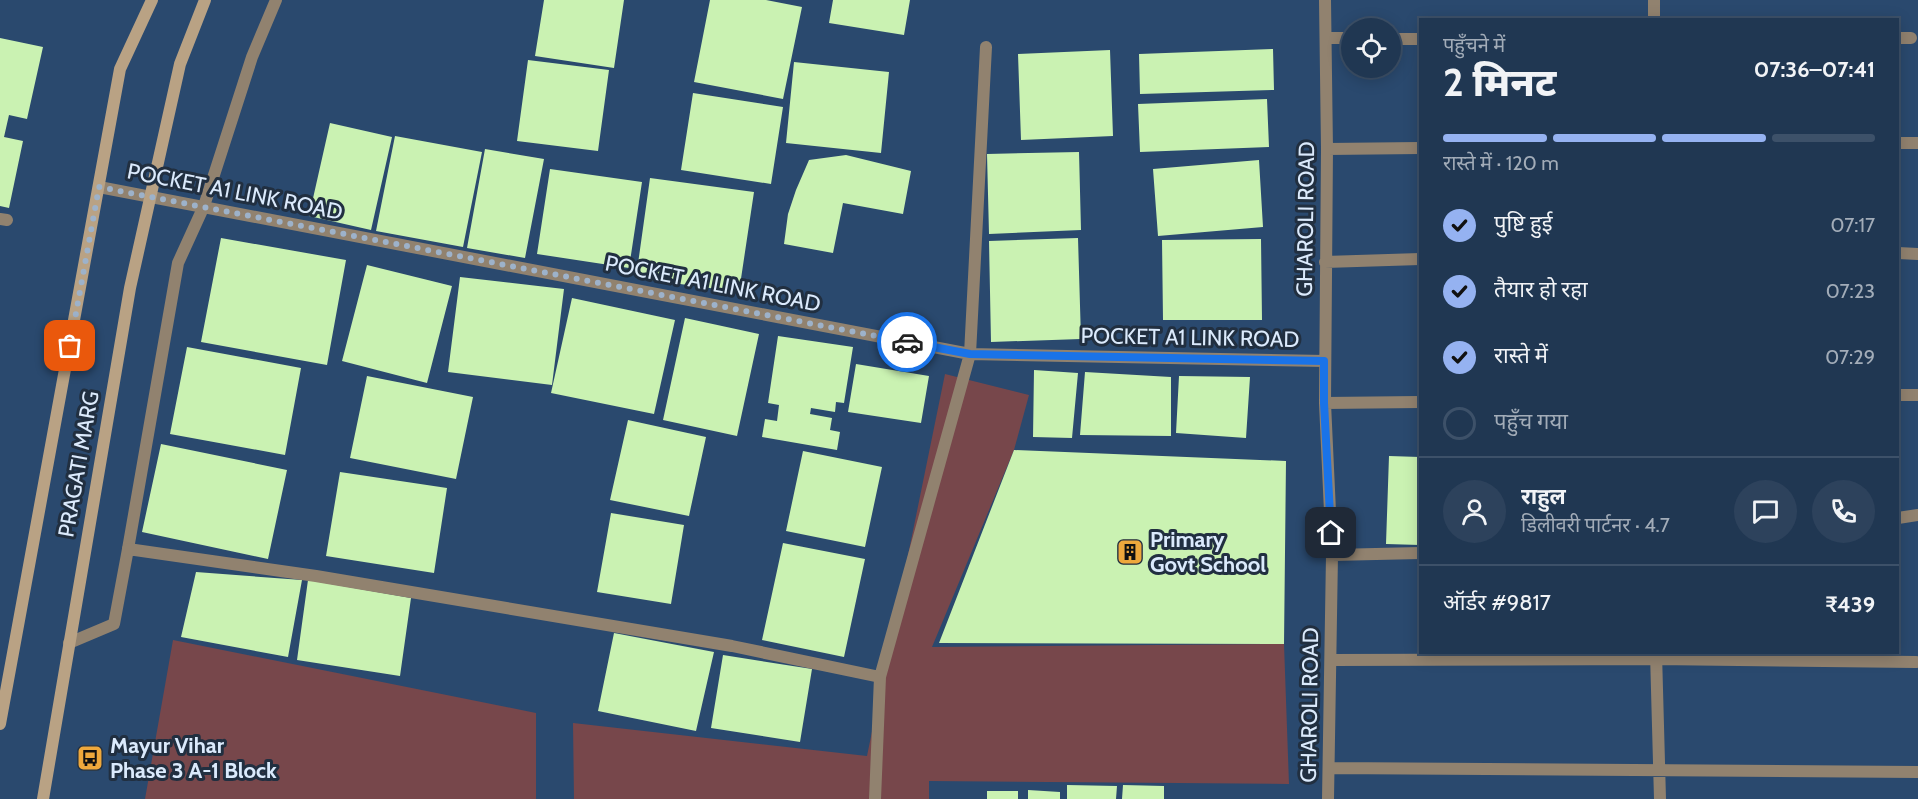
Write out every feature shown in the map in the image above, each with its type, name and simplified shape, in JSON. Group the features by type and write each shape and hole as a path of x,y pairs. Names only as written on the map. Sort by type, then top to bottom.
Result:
{"main road":[{"name":"PRAGATI MARG","path":"0,724 120,69 152,0"},
{"name":"PRAGATI MARG","path":"43,799 130,288 180,64 205,0"}],"street":[{"path":"69,643 114,624 178,264 204,206 252,57 276,0"},
{"name":"GHAROLI ROAD","path":"1325,0 1327,149 1324,403 1332,555 1328,799"},
{"path":"1654,0 1654,18"},
{"path":"1326,38 1341,38"},
{"path":"1899,38 1911,38"},
{"path":"1401,39 1419,39"},
{"path":"875,799 880,677 970,354 986,47"},
{"path":"1899,143 1918,143"},
{"path":"1327,149 1419,148"},
{"name":"POCKET A1 LINK ROAD","path":"99,187 970,354 1324,361"},
{"path":"1899,254 1918,254"},
{"path":"1325,262 1419,259"},
{"path":"1899,395 1918,395"},
{"path":"1324,403 1419,402"},
{"path":"1899,518 1918,515"},
{"path":"128,549 316,576 732,646 880,677"},
{"path":"1332,555 1419,553"},
{"path":"1331,660 1656,656 1916,662"},
{"path":"1656,656 1660,799"},
{"path":"1329,768 1918,772"}],"shaded area":[{"path":"945,374 1029,395 1014,450 932,647 1284,644 1289,784 929,781 929,799 574,799 573,723 867,756"},
{"path":"173,640 536,713 536,799 145,799"}],"building":[{"path":"544,0 624,0 614,68 535,56"},
{"path":"710,0 766,0 802,7 783,99 694,82"},
{"path":"833,0 910,0 904,35 829,23"},
{"path":"0,38 43,47 27,119 9,115 4,137 23,141 9,208 0,206"},
{"path":"1273,49 1274,90 1140,94 1139,54"},
{"path":"1110,50 1113,136 1021,140 1018,54"},
{"path":"528,60 609,70 598,151 517,141"},
{"path":"794,62 889,72 881,153 786,143"},
{"path":"693,93 783,107 771,184 681,170"},
{"path":"1267,99 1269,147 1140,152 1138,104"},
{"path":"330,123 392,137 371,230 309,216"},
{"path":"395,136 482,152 463,247 376,231"},
{"path":"485,149 544,159 525,258 467,248"},
{"path":"1079,152 1081,230 989,234 987,154"},
{"path":"846,155 911,171 903,214 843,203 833,253 784,244 788,214 809,160"},
{"path":"1259,160 1263,227 1158,236 1153,169"},
{"path":"550,169 642,182 629,268 537,254"},
{"path":"650,178 754,192 739,292 636,278"},
{"path":"221,238 346,260 327,365 201,342"},
{"path":"1078,238 1081,339 991,342 989,241"},
{"path":"1261,239 1262,320 1163,320 1162,240"},
{"path":"367,265 452,286 427,383 342,361"},
{"path":"460,277 564,289 552,385 448,372"},
{"path":"572,298 675,320 654,414 551,393"},
{"path":"685,318 759,334 737,436 663,420"},
{"path":"778,336 853,347 844,403 836,402 835,412 811,408 810,414 832,418 830,430 840,432 837,450 762,437 765,419 777,421 779,405 768,403"},
{"path":"187,347 301,368 285,455 170,434"},
{"path":"856,364 929,376 921,423 848,412"},
{"path":"1034,370 1078,373 1072,438 1033,437"},
{"path":"1085,372 1171,377 1171,436 1080,435"},
{"path":"367,376 473,397 456,479 350,458"},
{"path":"1179,376 1250,377 1246,438 1176,433"},
{"path":"628,420 706,437 689,516 610,500"},
{"path":"161,444 287,470 268,559 142,532"},
{"name":"Primary Govt School","path":"1014,450 1286,461 1284,644 939,643"},
{"path":"803,451 882,467 865,547 786,531"},
{"path":"1389,456 1419,457 1419,545 1386,544"},
{"path":"340,472 447,488 434,573 326,556"},
{"path":"611,513 684,525 671,604 597,592"},
{"path":"783,543 865,559 844,657 762,640"},
{"path":"196,572 302,580 288,657 181,637"},
{"path":"308,580 411,598 400,676 297,660"},
{"path":"614,633 714,652 696,731 598,711"},
{"path":"723,655 812,669 800,742 711,728"},
{"path":"1067,785 1117,786 1116,799 1067,799"},
{"path":"1123,785 1164,786 1164,799 1122,799"},
{"path":"1028,790 1060,792 1060,799 1028,799"},
{"path":"987,791 1018,791 1018,799 987,799"}],"way so far":[{"path":"70,346 99,187 907,342"}],"place":[{"name":"Primary Govt School","path":"1130,552"},
{"name":"Mayur Vihar Phase 3 A-1 Block","path":"90,758"}],"route":[{"path":"907,342 970,354 1324,361 1331,533"}]}
